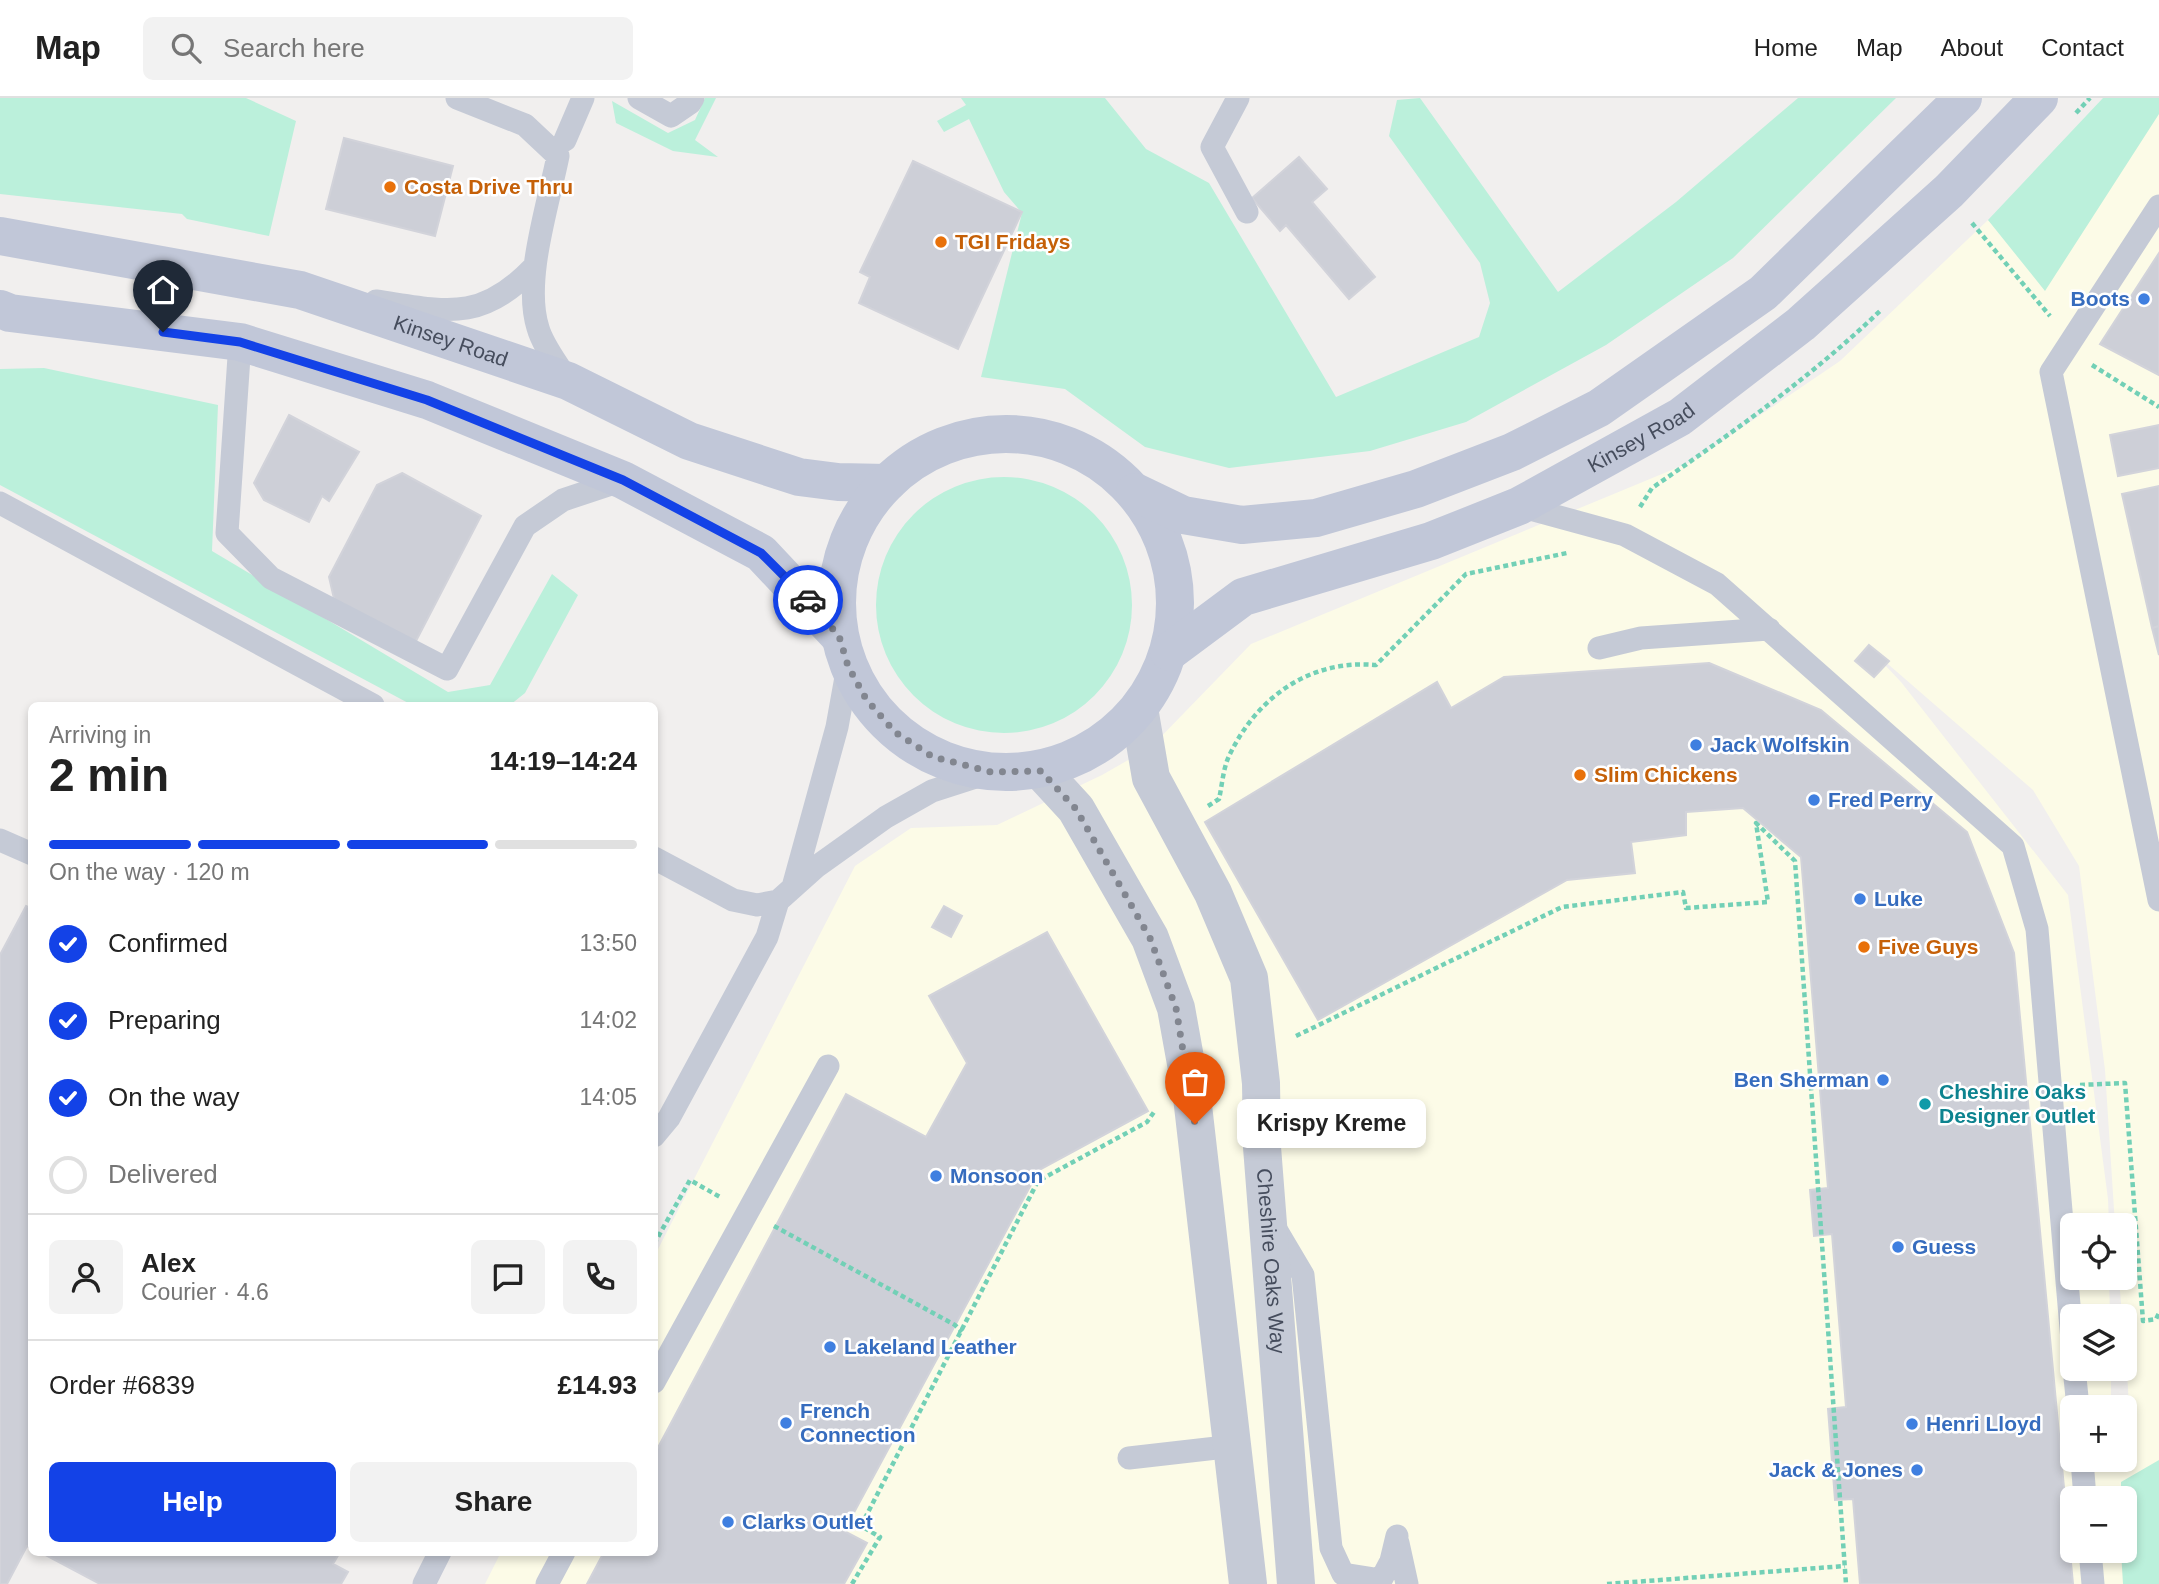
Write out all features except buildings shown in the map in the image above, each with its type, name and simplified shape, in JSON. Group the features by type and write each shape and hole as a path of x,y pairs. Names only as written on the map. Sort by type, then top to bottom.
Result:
{"main road":[{"path":"844,651 836,596 844,554 861,515 887,483 931,451 982,435 1037,436 1090,455 1133,491 1183,515 1242,525 1316,518 1416,489 1512,452 1599,408 1763,293 1962,98"},
{"name":"Kinsey Road","path":"1169,652 1243,597 1431,541 1519,506 1680,417 1801,324 1949,191 2039,98"},
{"name":"Kinsey Road","path":"0,236 300,290 568,381 689,441 799,477 838,482 887,483"},
{"path":"3,312 240,342 427,400 623,480 761,553 844,651 866,699 895,732 933,757 991,772 1041,771 1075,758 1108,738 1139,708 1160,675 1169,652 1176,608 1174,577 1160,531 1133,491"}],"street":[{"name":"Cheshire Oaks Way","path":"1139,708 1151,778 1213,893 1249,978 1261,1083 1268,1215 1296,1584"},
{"path":"1041,771 1076,809 1150,938 1176,1008 1192,1097 1248,1584"}],"lane":[{"path":"457,98 525,125 558,156 540,248 533,268 531,304 538,332 568,381"},
{"path":"565,140 583,98"},
{"path":"639,98 671,116 693,98"},
{"path":"1238,98 1212,147 1247,212"},
{"path":"2159,206 2051,372 2159,900"},
{"path":"300,290 447,312 482,305 511,291 533,268"},
{"path":"240,342 227,533 271,578 447,669 526,526 563,500 623,480"},
{"path":"0,503 367,702"},
{"path":"1519,506 1625,534 1717,584 2013,846 2037,929 2069,1304"},
{"path":"1599,648 1641,638 1769,629"},
{"path":"658,1131 669,1118 767,937 785,896 837,727 844,651"},
{"path":"658,860 733,900 757,905 785,896 816,867 886,817 932,791 991,772"},
{"path":"0,840 28,852"},
{"path":"658,1375 828,1066"},
{"path":"1268,1215 1303,1275 1331,1548 1343,1574 1381,1580 1391,1561 1397,1536 1407,1584"},
{"path":"1129,1458 1234,1446"},
{"path":"424,1584 438,1556"},
{"path":"547,1584 562,1556"},
{"path":"2091,1563 2093,1584"}],"path":[{"path":"1960,232 1970,222 2093,366 2159,407"},
{"path":"1634,518 1652,488 1763,412 1841,348 1891,300"},
{"path":"1200,810 1219,799 1228,759 1248,724 1270,697 1319,669 1353,663 1377,665 1466,574 1576,551"},
{"path":"1286,1041 1562,907 1683,892 1686,908 1768,902 1756,823 1795,861 1846,1584"},
{"path":"2050,1086 2125,1083 2143,1321 2156,1319 2159,1313"},
{"path":"852,1584 880,1537 861,1526 1038,1181 1147,1122 1161,1104 1192,1097"},
{"path":"658,1237 690,1180 955,1325 962,1332"},
{"path":"1607,1584 1845,1566"}],"shaded area":[{"name":"Cheshire Oaks Designer Outlet","path":"2159,98 2159,1584 485,1584 499,1556 658,1556 658,1249 855,866 911,828 997,825 1102,775 1151,747 1251,644 1691,462 1840,361 1988,220 1996,229","holes":["1866,645 2033,790 2079,866 2105,1070 2114,1213 2137,1213 2137,1290 2120,1290 2121,1304 2137,1304 2137,1381 2128,1381 2128,1395 2137,1395 2137,1472 2060,1472 2060,1395 2111,1395 2111,1381 2060,1381 2060,1304 2110,1304 2109,1290 2060,1290 2060,1213 2109,1213 2068,895 1901,682"]}],"green space":[{"path":"0,98 246,98 296,121 269,236 187,219 182,214 0,194"},
{"path":"705,98 716,98 695,140 718,157 673,151 616,123 612,101 668,133 695,120"},
{"path":"961,98 1105,98 1146,149 1209,183 1336,397 1479,337 1490,303 1480,263 1389,136 1397,100 1420,98 1558,292 1676,202 1798,98 1896,98 1733,258 1606,345 1466,422 1370,451 1229,468 1145,447 1065,389 981,377 1022,213 1004,192 969,119 944,132 937,121 966,105"},
{"path":"2103,98 2159,98 2159,114 2045,291 1988,220"},
{"path":"44,368 218,405 212,551 448,692 490,685 552,574 578,595 525,693 514,702 406,702 0,485 0,369"},
{"path":"1004,477 1041,482 1075,498 1095,514 1111,534 1127,568 1132,605 1127,642 1111,676 1095,696 1075,712 1041,728 1004,733 967,728 933,712 913,696 897,676 881,642 876,605 881,568 897,534 913,514 933,498 967,482"},
{"path":"2159,1460 2159,1584 2123,1584 2122,1563 2137,1563 2137,1486 2121,1486 2121,1482"}],"way so far":[{"path":"808,600 839,636 848,666 866,699 895,732 933,757 991,772 1041,771 1076,809 1150,938 1176,1008 1195,1124"}],"place":[{"name":"Costa Drive Thru","path":"390,187"},
{"name":"TGI Fridays","path":"941,242"},
{"name":"Boots","path":"2144,299"},
{"name":"Jack Wolfskin","path":"1696,745"},
{"name":"Slim Chickens","path":"1580,775"},
{"name":"Fred Perry","path":"1814,800"},
{"name":"Luke","path":"1860,899"},
{"name":"Five Guys","path":"1864,947"},
{"name":"Ben Sherman","path":"1883,1080"},
{"name":"Cheshire Oaks Designer Outlet","path":"1925,1104"},
{"name":"Krispy Kreme","path":"1195,1124"},
{"name":"Monsoon","path":"936,1176"},
{"name":"Guess","path":"1898,1247"},
{"name":"Lakeland Leather","path":"830,1347"},
{"name":"French Connection","path":"786,1423"},
{"name":"Henri Lloyd","path":"1912,1424"},
{"name":"Jack & Jones","path":"1917,1470"},
{"name":"Clarks Outlet","path":"728,1522"}],"route":[{"path":"163,332 240,342 427,400 623,480 761,553 808,600"}]}
